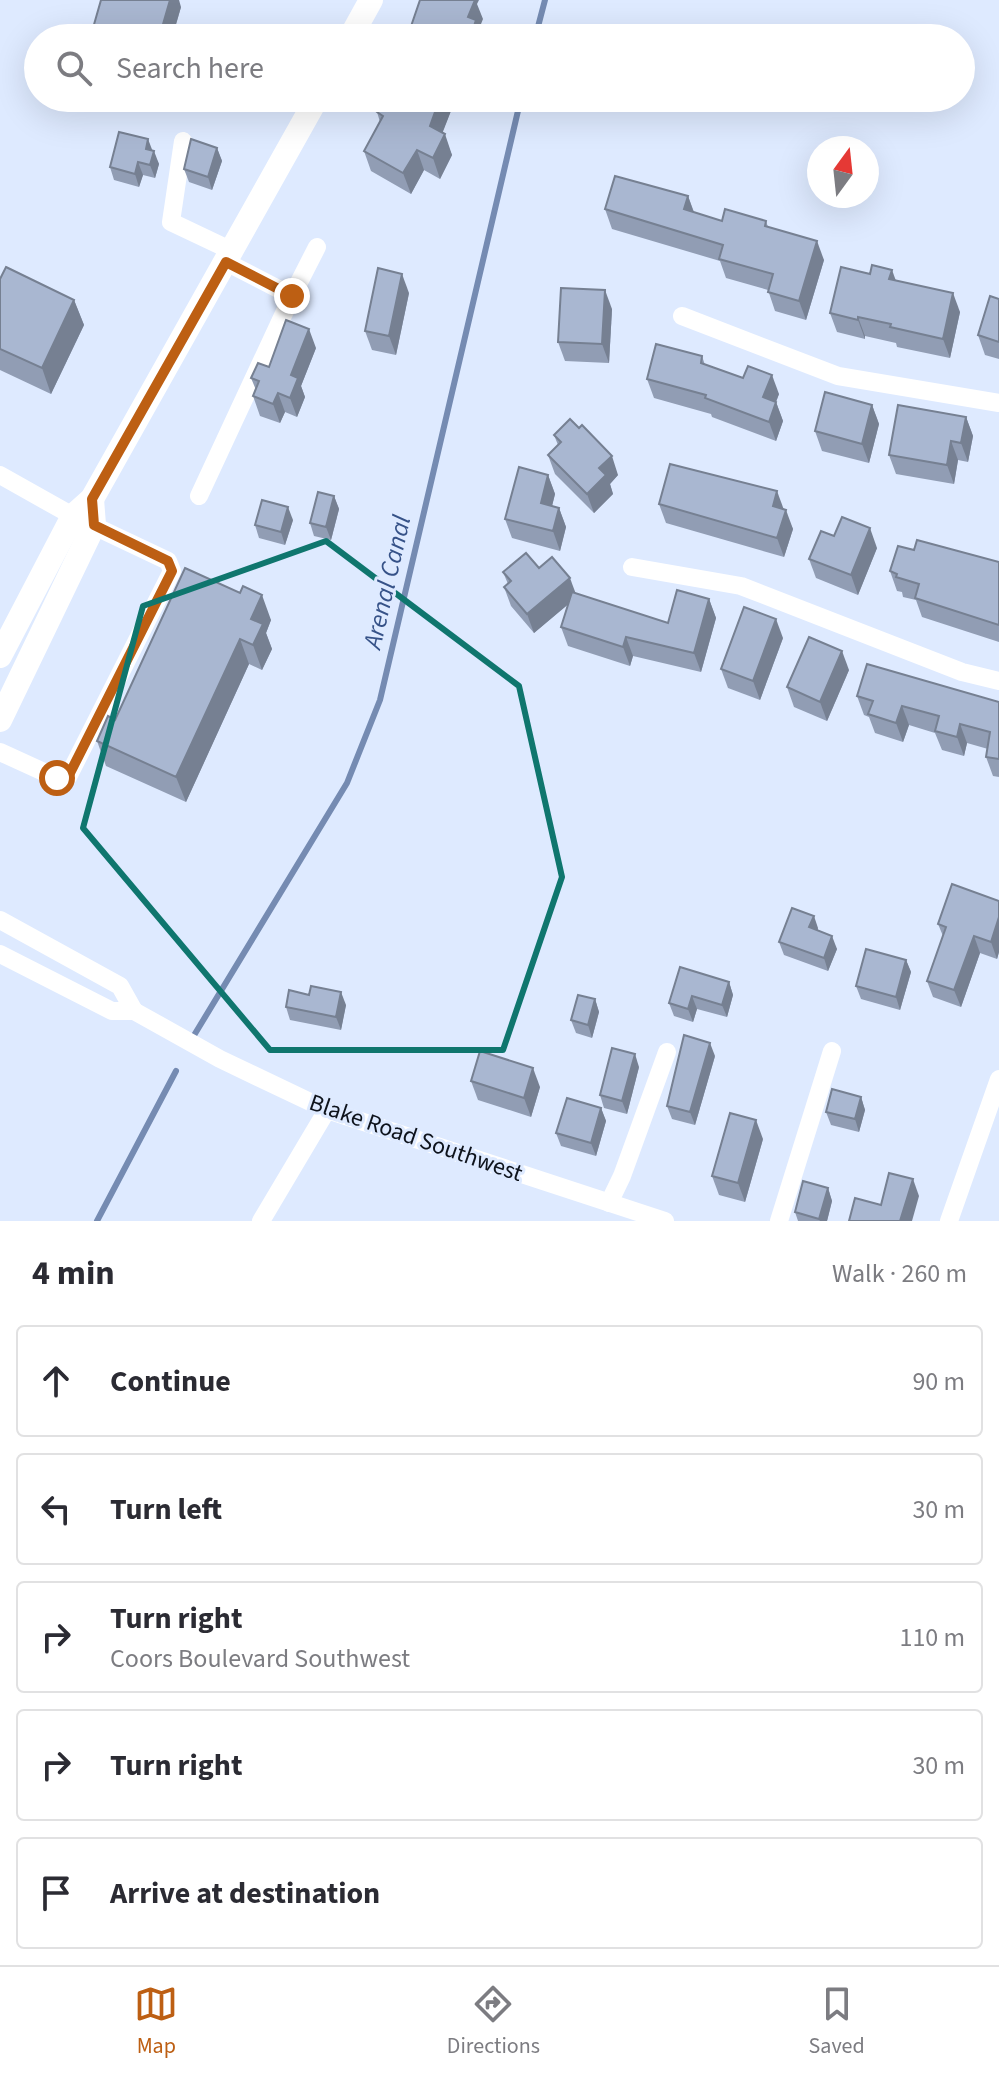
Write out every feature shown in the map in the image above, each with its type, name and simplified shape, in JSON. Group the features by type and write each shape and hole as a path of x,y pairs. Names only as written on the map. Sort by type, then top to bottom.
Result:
{"main road":[{"path":"358,24 371,0"},
{"path":"0,720 92,499 309,112"},
{"path":"0,656 84,520"}],"street":[{"path":"183,141 171,222 292,296"},
{"path":"199,496 317,247"},
{"path":"682,316 838,376 999,403"},
{"path":"0,475 168,561 172,571 68,777 57,778 0,752"},
{"path":"632,567 741,586 962,672 999,681"},
{"name":"Blake Road Southwest","path":"0,920 120,986 134,1011"},
{"name":"Blake Road Southwest","path":"0,954 112,1011 134,1011 220,1059 327,1110 665,1221"},
{"path":"779,1221 832,1051"},
{"path":"609,1203 622,1176 667,1052"},
{"path":"949,1221 999,1079"},
{"path":"261,1221 327,1110"}],"highlighted area":[{"path":"326,541 519,686 562,877 503,1050 270,1050 83,828 143,606"}],"building":[{"path":"101,0 170,0 163,24 94,24"},
{"path":"420,0 475,0 468,17 476,20 475,24 412,24"},
{"path":"377,112 435,112 430,126 445,134 433,158 417,150 403,173 364,151 383,116"},
{"path":"119,132 148,139 146,149 154,151 150,165 138,162 135,174 110,167"},
{"path":"191,139 217,148 208,177 184,169"},
{"path":"615,176 688,196 684,209 722,221 725,209 766,221 765,226 817,241 799,301 768,292 773,274 719,259 723,245 605,209"},
{"path":"872,265 892,270 889,279 953,293 943,339 890,327 891,324 830,313 841,267 870,274"},
{"path":"6,267 74,300 42,368 0,349 0,279"},
{"path":"378,268 402,274 389,336 365,331"},
{"path":"561,288 605,290 602,344 558,342"},
{"path":"990,296 999,299 999,342 978,335"},
{"path":"286,320 309,329 291,375 298,378 290,398 278,393 273,404 253,396 259,381 251,378 258,363 269,367"},
{"path":"656,344 702,356 701,363 743,378 748,366 772,375 763,397 776,402 769,422 705,398 706,395 647,379"},
{"path":"825,392 872,405 862,444 815,431"},
{"path":"898,405 966,417 961,443 951,441 947,465 889,455"},
{"path":"570,419 579,428 582,425 612,456 599,468 606,475 587,494 548,455 561,442 554,435"},
{"path":"670,464 777,491 773,506 786,510 777,538 659,504"},
{"path":"519,467 548,475 541,503 559,508 553,531 505,519"},
{"path":"318,492 334,496 326,527 310,523"},
{"path":"262,500 288,507 281,532 255,525"},
{"path":"842,517 870,528 851,575 809,559 821,531 834,536"},
{"path":"917,540 999,562 999,625 915,598 919,584 896,577 897,574 890,571 898,546 914,550"},
{"path":"526,553 539,568 552,557 570,578 527,614 504,587 511,581 503,572"},
{"path":"185,568 240,593 243,586 262,595 251,619 263,624 253,645 240,639 176,777 97,741 108,716 115,720"},
{"path":"677,590 709,599 694,653 626,637 623,647 561,627 572,592 668,623"},
{"path":"744,607 776,619 753,681 721,669"},
{"path":"809,637 842,651 820,702 787,687"},
{"path":"867,664 999,702 999,759 986,757 990,732 960,724 957,737 935,731 939,716 902,706 896,723 868,714 873,701 857,696"},
{"path":"952,884 999,901 999,917 991,942 974,936 954,990 927,981 946,927 938,924"},
{"path":"792,908 814,916 809,927 832,936 824,958 779,942"},
{"path":"866,949 906,960 896,997 856,986"},
{"path":"680,967 729,982 722,1005 692,996 688,1009 669,1003"},
{"path":"311,986 341,992 336,1017 286,1007 289,990 309,995"},
{"path":"578,995 595,999 588,1025 571,1020"},
{"path":"684,1035 710,1043 690,1112 667,1106"},
{"path":"612,1048 635,1054 622,1101 600,1095"},
{"path":"480,1051 533,1068 524,1098 471,1081"},
{"path":"832,1089 861,1097 855,1119 826,1112"},
{"path":"567,1098 601,1108 591,1143 556,1133"},
{"path":"730,1113 756,1120 738,1183 712,1176"},
{"path":"889,1173 913,1179 900,1221 849,1221 855,1198 881,1205"},
{"path":"803,1181 828,1188 819,1219 795,1212"}],"waterway":[{"name":"Arenal Canal","path":"539,24 545,0"},
{"name":"Arenal Canal","path":"193,1037 347,783 380,700 518,112"},
{"name":"Arenal Canal","path":"97,1221 176,1071"}],"route":[{"path":"57,778 68,777 172,571 168,561 94,525 92,499 226,262 292,296"}]}
